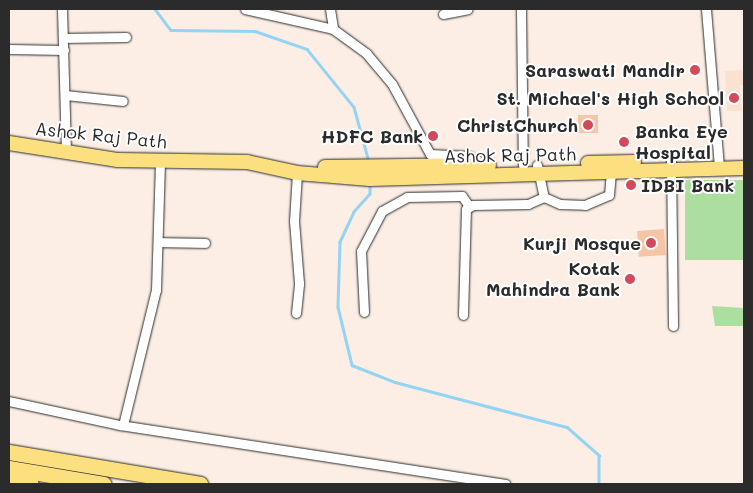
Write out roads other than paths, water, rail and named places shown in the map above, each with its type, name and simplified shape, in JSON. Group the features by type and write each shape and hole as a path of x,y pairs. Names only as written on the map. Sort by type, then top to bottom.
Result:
{"highway":[{"path":"9,444 45,458"},
{"path":"9,452 196,484"},
{"path":"9,468 104,484"},
{"path":"9,477 31,484"}],"main road":[{"name":"Ashok Raj Path","path":"9,143 66,153 160,163 247,162 298,173 339,173 485,164 527,168"},
{"name":"Ashok Raj Path","path":"719,164 744,158"},
{"name":"Ashok Raj Path","path":"563,169 719,164 744,168"},
{"name":"Ashok Raj Path","path":"413,169 527,168 611,172 671,165"},
{"name":"Ashok Raj Path","path":"278,168 339,173"}],"street":[{"path":"62,9 66,153"},
{"path":"245,9 333,28 366,53 392,84 430,154 469,156 485,164"},
{"path":"330,9 333,28"},
{"path":"443,14 468,9"},
{"path":"521,9 527,168 544,197 560,204 585,205 609,195 611,172"},
{"path":"706,9 719,164"},
{"path":"63,38 126,37"},
{"path":"9,49 64,50"},
{"path":"65,95 123,101"},
{"path":"123,425 156,290 160,163"},
{"path":"671,165 674,326"},
{"path":"296,313 299,283 294,221 298,173"},
{"path":"364,312 361,252 382,211 407,197 462,196 469,206 463,315"},
{"path":"469,206 528,204 544,197"},
{"path":"158,242 204,243"},
{"path":"9,401 123,425 506,484"}],"waterway":[{"path":"155,9 171,30 255,31 307,49 354,107 369,162"},
{"path":"370,183 370,194 354,212 340,242 338,307 352,365 395,382 567,427 599,455 599,484"}],"place":[{"name":"Saraswati Mandir","path":"695,70"},
{"name":"St. Michael's High School","path":"734,98"},
{"name":"ChristChurch","path":"588,125"},
{"name":"HDFC Bank","path":"433,136"},
{"name":"Banka Eye Hospital","path":"624,142"},
{"name":"IDBI Bank","path":"631,185"},
{"name":"Kurji Mosque","path":"651,243"},
{"name":"Kotak Mahindra Bank","path":"630,279"}]}
